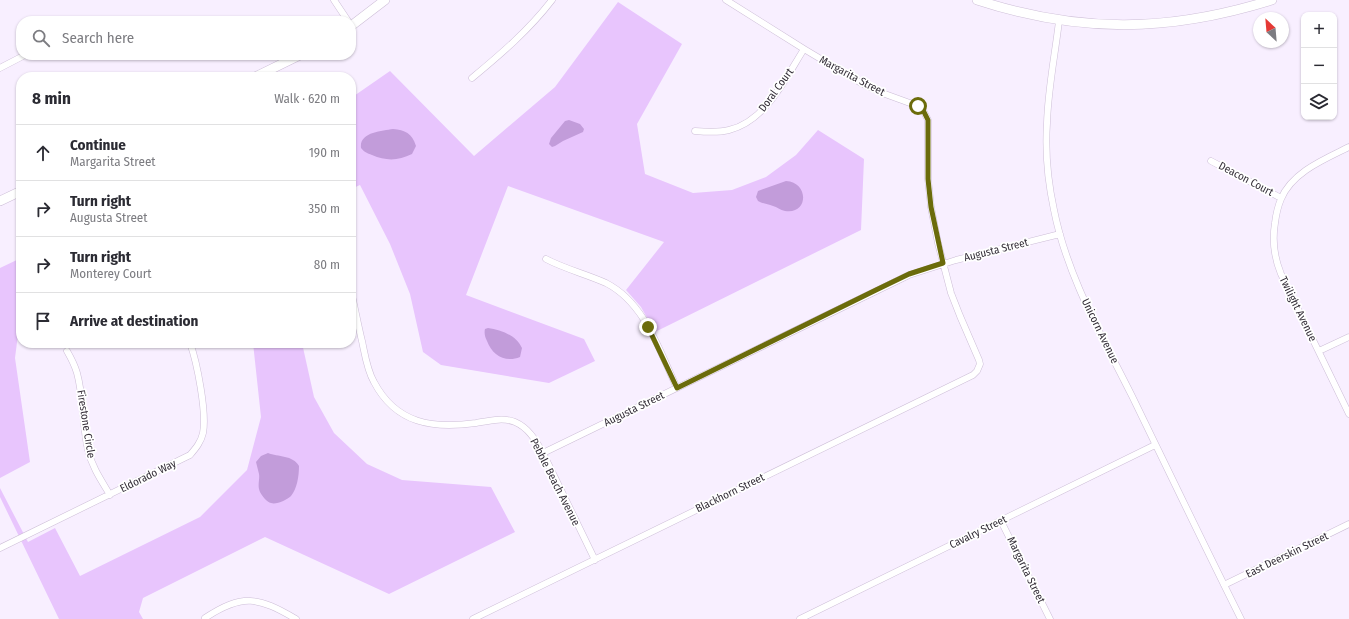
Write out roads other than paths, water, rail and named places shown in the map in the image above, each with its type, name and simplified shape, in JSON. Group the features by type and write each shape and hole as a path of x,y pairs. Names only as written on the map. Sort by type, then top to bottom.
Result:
{"street":[{"path":"334,0 345,16"},
{"path":"356,22 385,0"},
{"path":"472,78 518,39 540,16 552,0"},
{"name":"Margarita Street","path":"726,0 861,83 885,94 918,106 923,110 928,120 928,179 931,207 943,263 951,293 979,360"},
{"path":"977,0 1001,8 1059,21 1128,25 1161,24 1204,17 1272,0"},
{"name":"Unicorn Avenue","path":"1059,21 1047,123 1046,150 1054,209 1060,234 1073,274 1095,323 1241,619"},
{"name":"Doral Court","path":"695,131 713,132 728,130 744,125 752,120 775,94 804,49"},
{"path":"0,68 16,60"},
{"path":"265,72 290,60"},
{"path":"1281,198 1296,178 1309,168 1349,147"},
{"name":"Deacon Court","path":"1211,161 1281,198"},
{"path":"0,202 16,194"},
{"name":"Twilight Avenue","path":"1281,198 1274,230 1273,247 1276,262 1349,414"},
{"name":"Augusta Street","path":"543,453 909,274 943,263 1060,234"},
{"path":"546,259 607,284 633,303 648,327 677,388"},
{"name":"Pebble Beach Avenue","path":"356,314 367,366 373,382 383,397 405,415 418,422 430,425 458,426 506,420 513,421 529,432 543,453 594,560"},
{"path":"1318,351 1349,337"},
{"name":"Eldorado Way","path":"0,548 185,458 197,447 201,440 203,414 197,366 192,348"},
{"name":"Firestone Circle","path":"67,351 77,372 91,460 96,472 110,494"},
{"name":"Blackhorn Street","path":"473,619 973,375 977,371 980,364 979,360"},
{"name":"Cavalry Street","path":"800,619 1155,445"},
{"name":"Margarita Street","path":"1001,521 1050,619"},
{"name":"East Deerskin Street","path":"1224,586 1349,524"},
{"path":"205,618 219,609 231,604 251,601 265,603 296,619"}]}
